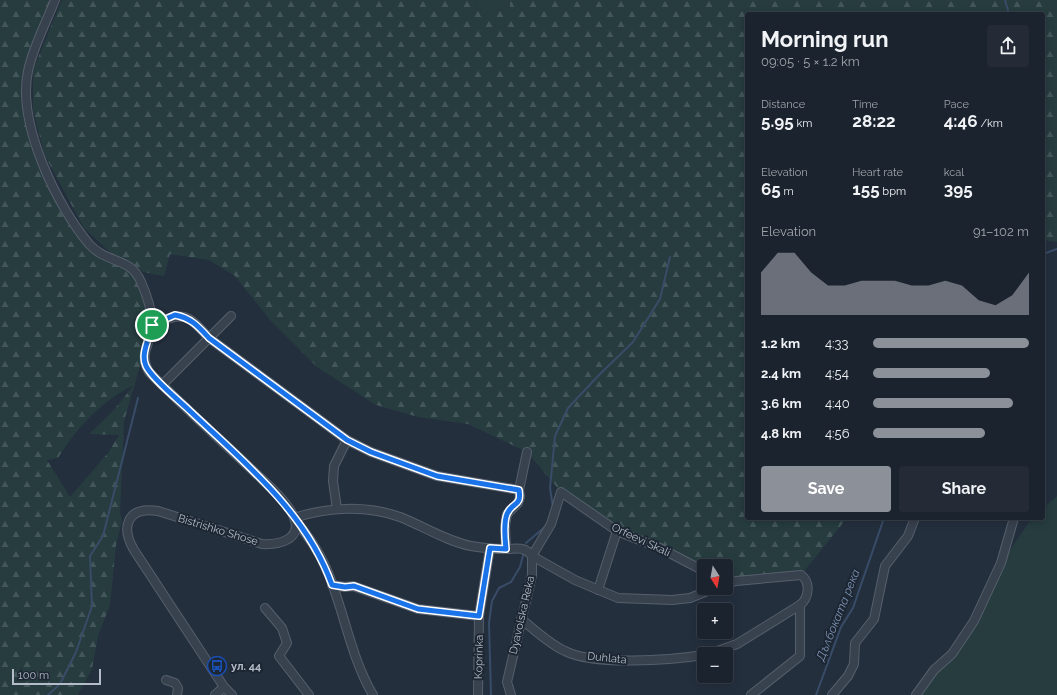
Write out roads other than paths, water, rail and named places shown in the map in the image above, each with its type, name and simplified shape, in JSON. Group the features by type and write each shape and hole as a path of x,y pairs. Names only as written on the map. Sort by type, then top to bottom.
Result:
{"street":[{"path":"55,0 28,72 26,83 28,108 36,148 61,204 90,245 103,256 134,268 141,282 152,325 144,357 146,366 150,372 288,507 294,518 311,539 326,568 363,675 373,695"},
{"path":"152,325 175,315 186,317 196,323 209,338 347,440 371,452 437,476 519,490"},
{"path":"162,385 230,316"},
{"path":"337,509 333,481 334,466 347,440"},
{"path":"506,549 505,526 507,514 518,503 520,497 519,490 527,452"},
{"name":"Orfeevi Skali","path":"532,556 551,524 561,492 617,531 660,548 697,567"},
{"path":"294,518 316,511 337,509 364,510 398,517 429,531 469,546 506,549 521,548 528,551 532,556 575,580 618,598 672,600 690,598 698,595"},
{"name":"Bistrishko Shose","path":"232,695 224,687 130,543 127,536 128,523 134,514 139,511 152,510 262,544 271,545 286,542 290,538 295,526 294,518"},
{"path":"832,695 848,676 854,664 855,643 874,619 885,566 908,536 914,520"},
{"path":"916,695 934,670 952,654 974,621 1001,563 1013,520"},
{"path":"598,590 617,531"},
{"name":"Koprinka","path":"478,695 479,616 490,548"},
{"name":"Dyavolska Reka","path":"510,695 507,682 532,575 532,556"},
{"path":"729,647 737,644 800,605 807,598 808,592 807,582 801,576 733,582"},
{"path":"332,585 345,587 354,586 418,609 479,616"},
{"path":"751,695 800,656 800,605"},
{"path":"265,608 285,634 287,643 279,656 309,695"},
{"name":"Duhlata","path":"521,619 553,644 566,652 595,659 630,661 697,656"},
{"path":"166,680 175,683 178,688 177,695"},
{"path":"215,695 224,687"}],"waterway":[{"path":"1005,0 1008,12"},
{"name":"Дълбоката река","path":"1045,253 1057,249"},
{"path":"553,507 550,488 555,436 568,408 633,342 660,299 670,257"},
{"path":"48,695 60,684 76,652 92,606 90,556 103,536 138,398"},
{"name":"Дълбоката река","path":"816,695 841,627 853,608 883,520"},
{"path":"526,543 546,526"},
{"path":"491,695 489,623 492,601 499,588 511,582 520,567 524,552"}],"place":[{"name":"ул. 44","path":"217,666"}]}
